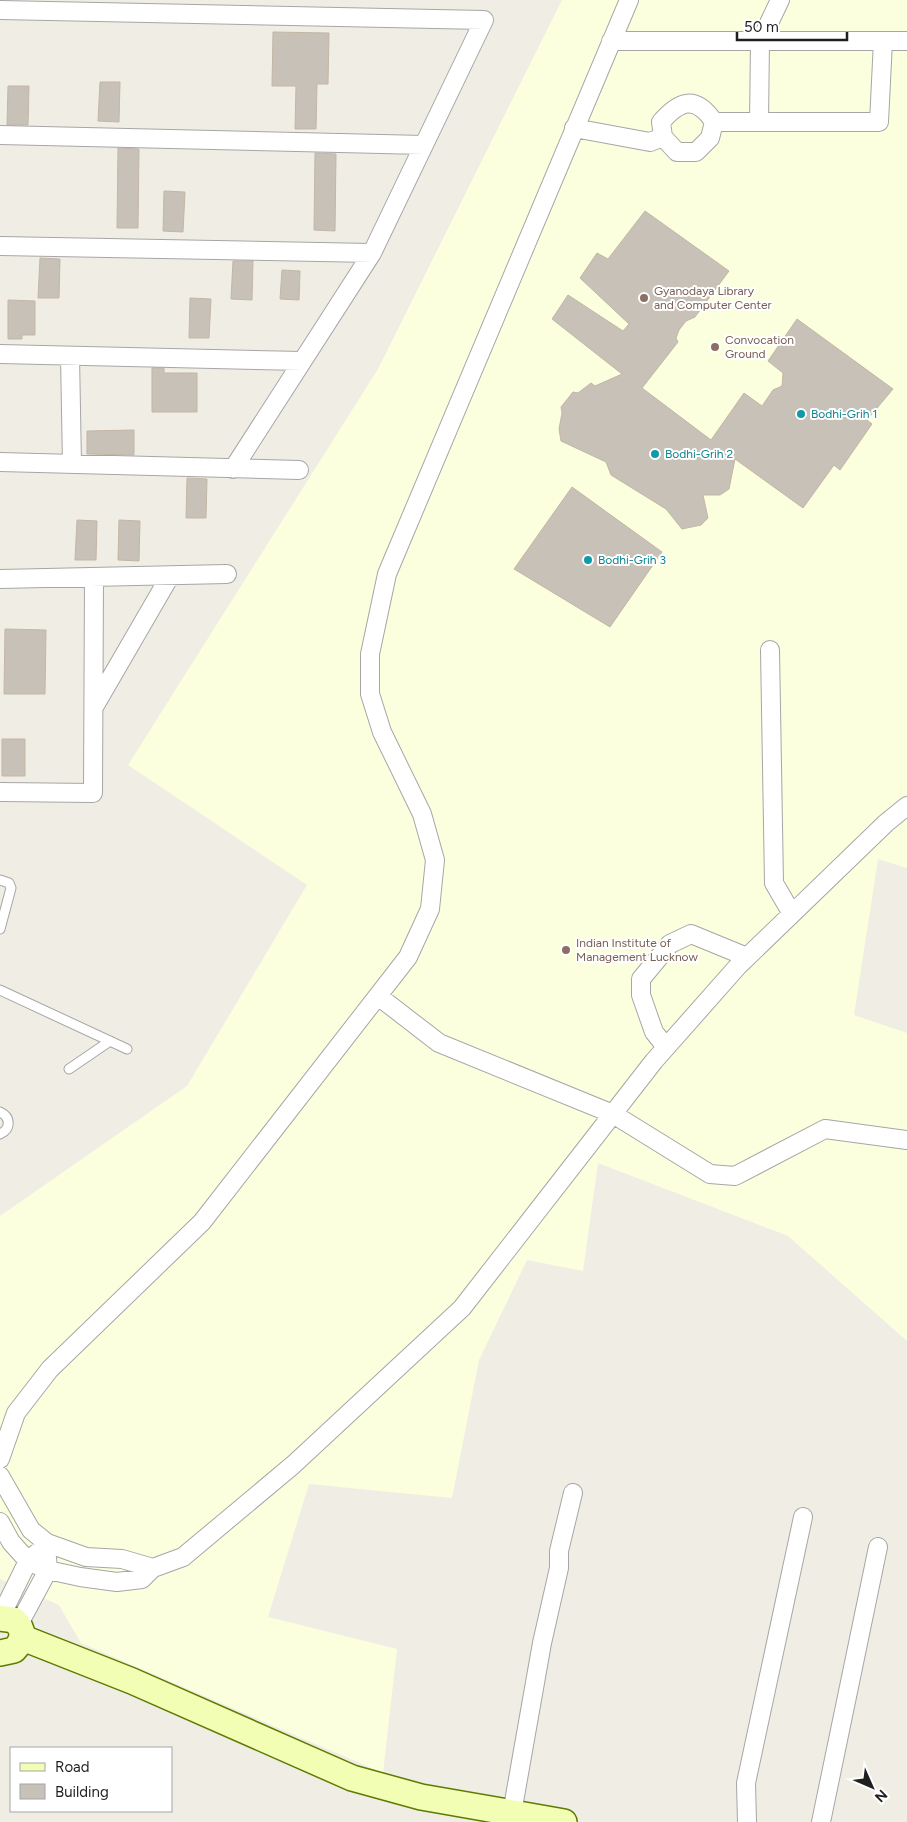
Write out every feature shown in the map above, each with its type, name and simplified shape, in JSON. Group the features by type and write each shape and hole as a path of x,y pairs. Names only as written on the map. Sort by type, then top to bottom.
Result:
{"street":[{"path":"0,1459 16,1413 50,1369 202,1222 408,957 430,909 435,860 422,814 382,732 370,694 370,654 387,574 629,0"},
{"path":"759,122 760,42 780,0"},
{"path":"0,10 484,20 372,253 233,469"},
{"path":"611,41 907,41"},
{"path":"714,122 879,122 883,41"},
{"path":"681,104 695,104 706,111 714,122 710,138 696,152 677,152 663,137 661,122 681,104"},
{"path":"574,128 650,142 663,137"},
{"path":"0,135 424,145"},
{"path":"0,246 372,253"},
{"path":"0,354 302,361"},
{"path":"70,356 72,464"},
{"path":"0,462 299,470"},
{"path":"0,579 228,574"},
{"path":"93,709 170,576"},
{"path":"0,792 93,793 94,577"},
{"path":"770,650 774,883 792,914"},
{"path":"0,1522 11,1542 28,1562 48,1570 80,1577 117,1582 142,1579 153,1568 183,1558 293,1465 462,1308 666,1047 747,957 886,823 907,806"},
{"path":"666,1047 654,1032 641,995 641,979 670,944 691,934 747,957"},
{"path":"378,996 439,1043 613,1114 710,1174 735,1176 825,1129 907,1140"},
{"path":"0,1476 31,1530 47,1543 86,1557 122,1558 153,1568"},
{"path":"512,1813 542,1643 559,1568 559,1551 573,1492"},
{"path":"747,1822 746,1783 804,1517"},
{"path":"0,1653 14,1650 10,1624 28,1562 47,1543"},
{"path":"10,1624 48,1570 47,1543"},
{"path":"821,1822 878,1547"},
{"path":"10,1624 132,1681 352,1778 421,1797 564,1822"}],"lane":[{"path":"0,880 9,884 11,888 0,929"},
{"path":"0,990 127,1049"},
{"path":"69,1069 110,1041"},
{"path":"0,1112 5,1115 9,1122 7,1129 0,1134"}],"shaded area":[{"name":"Indian Institute of Management Lucknow","path":"562,0 907,0 907,868 878,859 854,1015 907,1033 907,1341 788,1236 598,1163 583,1271 527,1260 479,1360 452,1498 309,1484 268,1617 397,1649 383,1773 81,1643 59,1605 0,1579 0,1216 187,1086 307,885 128,765 378,369"}],"building":[{"path":"273,32 329,33 328,84 317,84 316,129 295,129 296,86 272,86"},
{"path":"100,82 120,82 119,122 98,121"},
{"path":"8,86 29,86 28,125 7,125"},
{"path":"118,148 139,149 138,228 117,228"},
{"path":"315,153 336,154 335,231 314,230"},
{"path":"164,191 185,192 183,232 163,231"},
{"path":"645,211 729,271 695,317 686,321 679,330 676,338 678,342 642,388 711,440 744,393 762,406 773,390 782,386 783,373 768,361 797,319 893,389 867,420 872,424 840,470 834,465 803,508 735,459 729,489 720,495 703,495 708,518 701,525 682,529 666,509 611,475 606,462 561,441 559,429 562,413 561,407 573,392 578,393 591,383 595,386 622,374 552,319 568,295 623,331 629,324 580,278 597,253 608,259"},
{"path":"40,258 60,259 59,298 38,298"},
{"path":"233,261 253,261 252,300 231,299"},
{"path":"282,270 300,271 299,300 280,299"},
{"path":"190,298 211,299 209,338 189,338"},
{"path":"8,300 35,301 35,335 22,335 22,339 8,339"},
{"path":"152,368 164,368 164,373 197,373 197,412 152,412"},
{"path":"134,430 134,455 87,454 87,431"},
{"path":"187,478 207,479 206,518 186,518"},
{"name":"Bodhi-Grih 3","path":"572,487 662,552 610,627 514,569"},
{"path":"77,520 97,521 96,560 75,560"},
{"path":"119,520 140,521 139,561 118,560"},
{"path":"5,629 46,630 45,694 4,694"},
{"path":"2,739 25,739 25,776 2,776"}],"place":[{"name":"Gyanodaya Library and Computer Center","path":"644,298"},
{"name":"Convocation Ground","path":"715,347"},
{"name":"Bodhi-Grih 1","path":"801,414"},
{"name":"Bodhi-Grih 2","path":"655,454"},
{"name":"Bodhi-Grih 3","path":"588,560"},
{"name":"Indian Institute of Management Lucknow","path":"566,950"}]}
